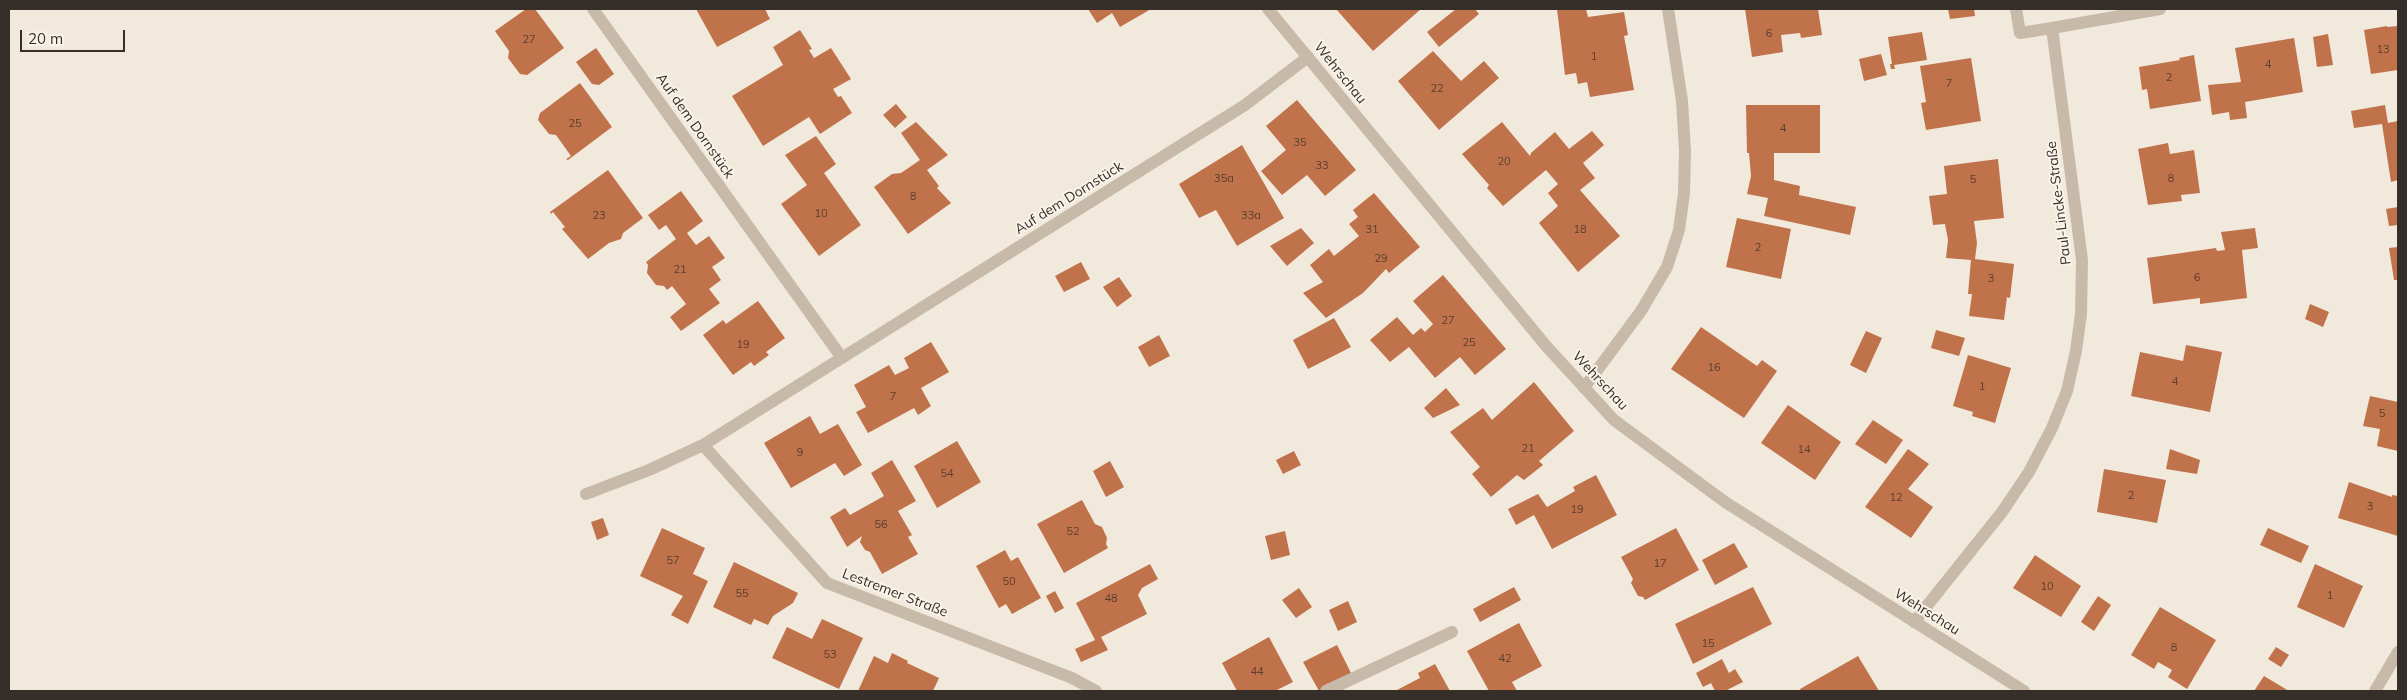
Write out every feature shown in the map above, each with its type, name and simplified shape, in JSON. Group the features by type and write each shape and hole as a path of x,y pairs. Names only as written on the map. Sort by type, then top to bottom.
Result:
{"street":[{"name":"Auf dem Dornstück","path":"593,9 842,358"},
{"name":"Wehrschau","path":"1268,9 1547,347 1614,420 1724,502 2024,691"},
{"path":"1584,388 1642,311 1667,267 1679,230 1684,193 1685,152 1682,101 1668,9"},
{"path":"2016,9 2020,33 2160,9"},
{"name":"Paul-Lincke-Straße","path":"1914,622 2002,512 2029,472 2052,428 2067,390 2076,351 2081,314 2082,260 2052,28"},
{"name":"Auf dem Dornstück","path":"586,494 649,470 703,445 1245,105 1308,57"},
{"name":"Lestremer Straße","path":"703,445 827,583 1072,678 1096,691"},
{"path":"1326,691 1452,632"},
{"path":"2375,691 2398,652"}],"building":[{"path":"526,9 535,9 564,48 527,75 520,74 508,58 509,51 495,31"},
{"path":"696,9 765,9 770,19 717,47"},
{"path":"1088,9 1151,9 1120,27 1112,13 1097,23"},
{"path":"1336,9 1421,9 1373,51"},
{"path":"1456,9 1475,9 1479,14 1439,47 1427,32"},
{"path":"1557,9 1586,9 1588,17 1624,12 1628,35 1624,36 1634,90 1590,97 1587,82 1578,84 1576,73 1565,75"},
{"path":"1745,9 1818,9 1822,35 1801,38 1800,33 1781,35 1783,52 1752,57"},
{"path":"1948,9 1974,9 1975,16 1950,19"},
{"path":"2398,26 2398,70 2371,74 2364,30"},
{"path":"800,30 812,49 809,50 814,58 831,48 851,79 833,89 838,97 841,96 852,113 820,134 809,117 763,146 732,96 783,65 773,47"},
{"path":"1922,32 1927,60 1894,65 1895,69 1891,69 1888,37"},
{"path":"2328,34 2333,65 2317,67 2313,37"},
{"path":"2294,38 2303,92 2245,102 2247,118 2230,120 2229,112 2212,115 2208,85 2241,82 2235,48"},
{"path":"596,48 614,74 599,85 592,84 576,62"},
{"path":"1433,51 1461,81 1484,61 1499,78 1439,130 1398,81"},
{"path":"1881,54 1887,75 1864,81 1859,59"},
{"path":"2194,55 2201,101 2150,109 2147,89 2142,90 2139,67 2180,60 2179,58"},
{"path":"1971,58 1981,121 1926,130 1921,103 1926,102 1920,66"},
{"path":"580,83 612,127 568,160 566,159 571,156 556,135 549,134 538,120 540,113"},
{"path":"1297,100 1356,170 1325,196 1307,175 1282,195 1261,171 1286,150 1266,126"},
{"path":"896,104 907,117 895,128 883,115"},
{"path":"1746,105 1820,105 1820,153 1774,153 1774,180 1800,186 1799,195 1856,207 1850,235 1764,216 1768,198 1747,194 1751,176 1749,153 1747,153"},
{"path":"2385,105 2388,123 2398,121 2398,180 2391,182 2382,124 2354,128 2351,111"},
{"path":"916,122 948,155 927,170 939,186 937,188 951,203 908,234 874,187 892,174 901,173 920,160 901,133"},
{"path":"1502,122 1530,156 1555,132 1569,149 1592,131 1604,145 1583,163 1595,178 1580,190 1620,236 1578,272 1539,223 1558,206 1548,193 1558,184 1546,170 1503,206 1487,188 1489,185 1462,154"},
{"path":"816,136 836,164 824,173 861,225 819,256 781,204 807,185 785,155"},
{"path":"2168,143 2170,154 2194,150 2200,193 2181,195 2182,201 2148,205 2138,149"},
{"path":"1242,145 1284,218 1237,246 1216,210 1199,218 1179,184"},
{"path":"1998,159 2004,218 1974,221 1977,243 1975,259 2014,264 2010,298 2007,297 2004,320 1969,316 1972,294 1968,294 1971,260 1946,258 1948,240 1945,224 1933,225 1929,196 1947,194 1944,166"},
{"path":"608,170 643,218 623,233 621,239 609,243 588,259 562,229 565,227 553,212 551,214 550,212"},
{"path":"681,191 703,221 687,233 696,245 709,236 725,258 712,267 721,280 709,289 720,303 681,331 670,317 686,304 672,286 667,290 664,286 656,285 647,273 648,265 646,262 676,239 666,225 659,230 648,215"},
{"path":"1374,193 1420,247 1389,273 1386,269 1363,293 1326,318 1303,293 1323,282 1310,265 1329,249 1334,256 1359,236 1349,224 1358,217 1353,210"},
{"path":"2398,207 2398,225 2389,226 2386,209"},
{"path":"1737,218 1791,229 1781,279 1726,267"},
{"path":"1301,228 1314,243 1287,266 1270,246"},
{"path":"2255,228 2258,248 2242,250 2247,298 2200,304 2200,298 2153,304 2147,258 2216,248 2217,251 2225,250 2221,232"},
{"path":"2398,247 2398,280 2394,280 2389,248"},
{"path":"1081,262 1090,279 1064,292 1055,276"},
{"path":"1443,275 1506,349 1475,375 1460,357 1435,378 1409,347 1390,362 1370,340 1397,317 1413,335 1421,328 1425,332 1433,324 1413,301"},
{"path":"1119,277 1132,296 1117,307 1103,287"},
{"path":"758,301 785,338 766,352 769,355 754,366 751,362 733,375 703,335 723,320 726,324"},
{"path":"2310,304 2329,312 2323,327 2305,319"},
{"path":"1334,318 1351,347 1308,369 1293,340"},
{"path":"1701,327 1757,366 1762,360 1777,371 1744,418 1671,369"},
{"path":"1936,330 1965,338 1959,356 1931,348"},
{"path":"1866,331 1882,338 1866,373 1850,365"},
{"path":"1159,335 1170,356 1149,367 1138,347"},
{"path":"931,342 949,372 921,388 931,406 918,415 914,408 868,433 856,412 866,407 854,385 889,365 895,375 909,368 904,358"},
{"path":"2186,345 2222,352 2210,412 2131,396 2140,352 2183,361"},
{"path":"1968,355 2011,368 1995,423 1972,416 1973,412 1953,406"},
{"path":"1534,382 1574,431 1539,461 1543,465 1524,480 1517,475 1491,497 1472,474 1480,467 1450,432 1483,408 1492,420"},
{"path":"1446,388 1460,405 1433,418 1424,408"},
{"path":"2370,396 2398,402 2398,451 2377,446 2380,429 2363,426"},
{"path":"1788,405 1841,442 1815,480 1761,443"},
{"path":"810,416 820,434 838,424 862,465 844,476 835,463 791,488 764,443"},
{"path":"1873,420 1903,440 1886,464 1855,444"},
{"path":"957,441 981,482 937,508 914,466"},
{"path":"1908,449 1929,464 1908,489 1933,507 1911,538 1865,507"},
{"path":"2170,449 2200,460 2197,474 2166,469"},
{"path":"1294,451 1301,465 1283,474 1276,460"},
{"path":"892,460 916,501 898,511 912,535 908,537 918,554 882,574 870,552 865,550 860,542 862,536 847,547 830,517 845,508 850,515 884,496 871,473"},
{"path":"1110,461 1124,487 1106,497 1093,471"},
{"path":"2104,469 2166,480 2157,523 2097,512"},
{"path":"1596,475 1617,515 1552,549 1534,515 1516,525 1508,509 1538,494 1547,507 1575,491 1573,487"},
{"path":"2349,482 2392,497 2392,495 2398,496 2398,536 2338,518"},
{"path":"1082,500 1095,524 1102,527 1107,538 1106,544 1108,548 1064,573 1037,524"},
{"path":"603,518 609,535 597,540 591,522"},
{"path":"662,528 705,548 693,574 708,581 688,624 671,615 683,596 640,576"},
{"path":"1676,528 1699,570 1645,600 1643,597 1638,596 1631,583 1633,579 1621,557"},
{"path":"2268,528 2309,546 2301,563 2260,545"},
{"path":"1285,531 1290,555 1271,560 1265,536"},
{"path":"1734,543 1748,567 1715,585 1702,560"},
{"path":"1005,550 1011,561 1018,557 1041,598 1012,614 1006,604 999,608 976,566"},
{"path":"2035,555 2081,586 2061,617 2013,588"},
{"path":"734,562 798,593 793,603 773,616 768,625 754,619 751,625 713,607"},
{"path":"1150,564 1158,579 1142,588 1138,595 1147,614 1101,637 1108,650 1081,662 1075,649 1095,640 1076,603"},
{"path":"2315,564 2363,586 2344,628 2297,607"},
{"path":"1514,587 1521,600 1480,622 1473,609"},
{"path":"1753,587 1772,624 1693,664 1675,624"},
{"path":"1299,588 1312,607 1296,618 1282,600"},
{"path":"1055,591 1064,608 1055,613 1046,596"},
{"path":"2098,596 2111,605 2094,631 2081,622"},
{"path":"1348,601 1357,622 1338,631 1329,610"},
{"path":"2160,607 2216,640 2187,689 2168,677 2172,670 2158,662 2154,669 2131,655"},
{"path":"822,619 863,638 839,689 772,658 787,627 812,639"},
{"path":"1519,623 1542,666 1512,682 1517,691 1489,691 1467,651"},
{"path":"1269,637 1293,682 1275,691 1237,691 1222,663"},
{"path":"1337,645 1352,675 1319,691 1303,662"},
{"path":"2276,647 2289,655 2281,667 2268,659"},
{"path":"892,653 908,661 907,663 939,678 933,691 858,691 874,656 888,663"},
{"path":"1858,656 1879,691 1801,691 1800,689"},
{"path":"1722,659 1729,673 1735,669 1743,682 1725,691 1715,691 1711,683 1703,687 1696,673"},
{"path":"1435,664 1450,691 1395,691 1420,678 1418,673"},
{"path":"2264,676 2289,691 2254,691"}]}
